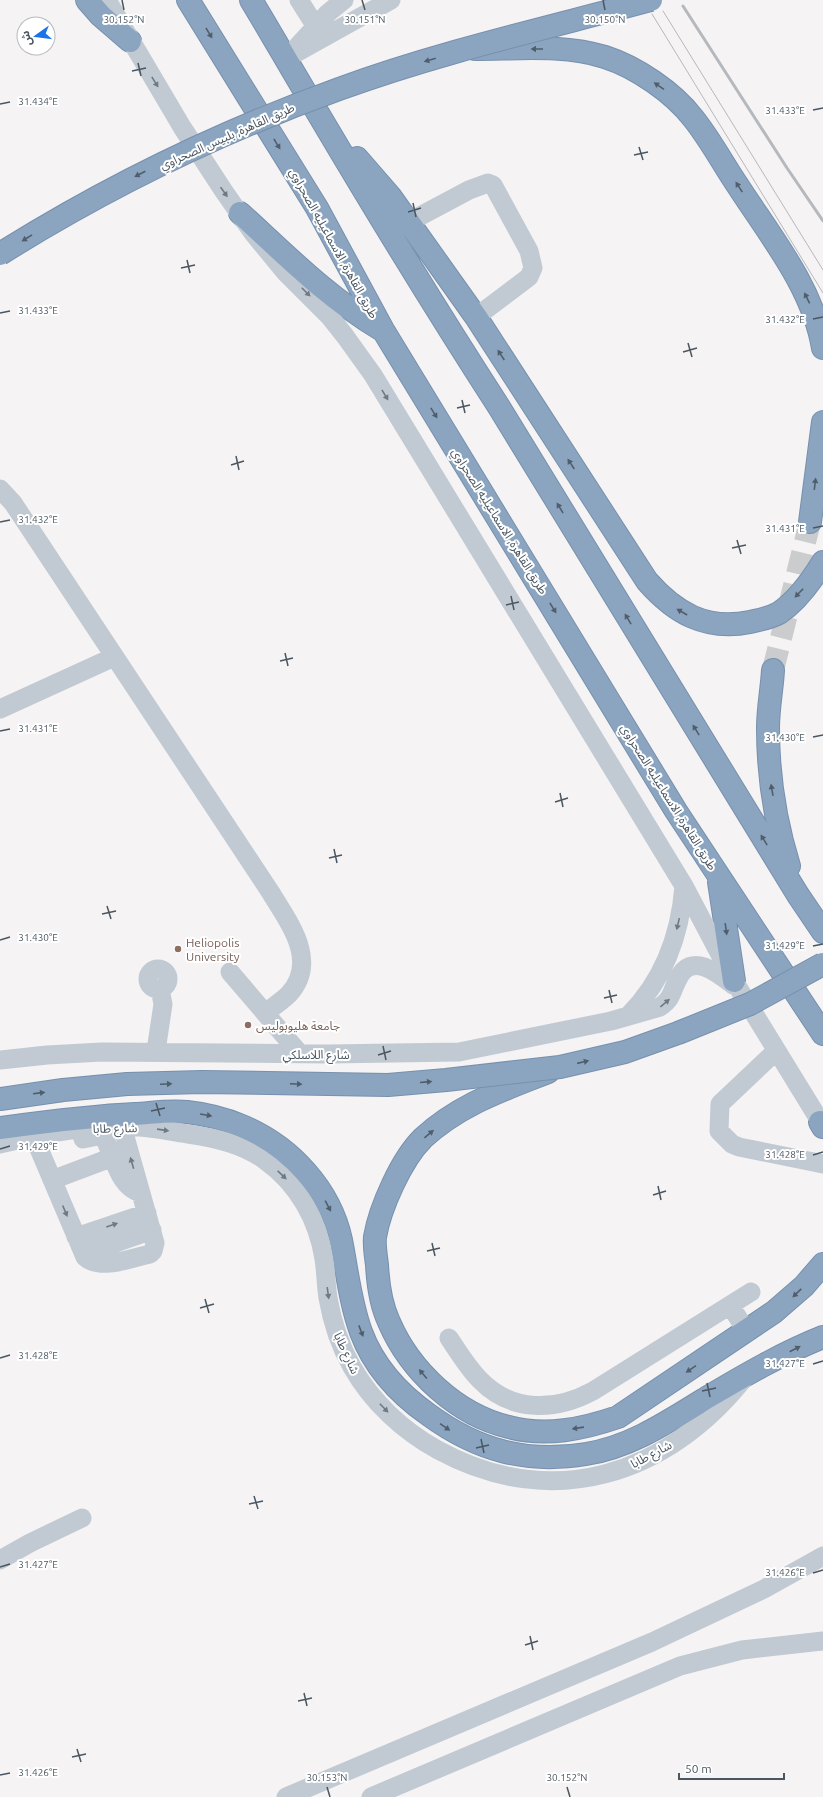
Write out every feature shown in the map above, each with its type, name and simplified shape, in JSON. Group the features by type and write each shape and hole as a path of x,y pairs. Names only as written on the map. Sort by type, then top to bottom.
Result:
{"highway":[{"path":"86,0 105,20 130,41"},
{"name":"طريق القاهرة, الاسماعيليه الصحراوي","path":"188,0 317,208 383,330 676,811 823,1034"},
{"path":"251,0 287,58 318,114 798,895 823,932"},
{"path":"467,50 651,0"},
{"path":"467,50 565,49 605,57 638,72 668,92 693,118 785,258 808,298 816,318 823,348"},
{"name":"طريق القاهرة, بلبيس الصحراوي","path":"0,254 96,197 216,138 340,88 467,50"},
{"path":"318,114 390,196 409,222 476,317 647,581 658,594 676,609 692,618 710,623 732,625 767,618 779,612 814,578 823,562"},
{"path":"240,213 333,297 352,312 383,330"},
{"path":"810,522 823,422"},
{"path":"773,670 768,727 771,784 781,841 798,895"},
{"path":"718,876 736,985"},
{"path":"0,1099 63,1090 127,1084 202,1082 388,1085 560,1067 625,1052 678,1033 750,1004 823,964"},
{"path":"560,1067 481,1098 453,1114 422,1139 403,1163 384,1202 375,1238 378,1283 388,1322 407,1354 432,1384 464,1410 508,1428 546,1432 590,1426 618,1417 747,1332 790,1300 823,1264"},
{"path":"0,1128 102,1116 185,1112 215,1117 244,1127 270,1142 294,1160 315,1182 331,1210 340,1237 350,1292 361,1332 378,1367 397,1389 418,1407 451,1430 476,1443 504,1452 540,1458 586,1454 630,1442 748,1373 802,1345 823,1337"}],"street":[{"path":"107,0 130,41 202,159 240,213 285,272 345,336 373,375 684,886 736,985 822,1125"},
{"path":"299,0 316,27"},
{"path":"287,58 391,0"},
{"path":"287,58 338,2"},
{"path":"409,222 469,190 488,183 493,185 529,251 533,268 529,277 476,317"},
{"path":"0,489 10,499 272,893 299,942 302,955 301,969 297,982 290,993 265,1013"},
{"path":"0,709 114,657"},
{"path":"628,1016 650,991 666,962 678,925 684,886"},
{"name":"شارع اللاسلكي","path":"0,1060 55,1054 156,1051 300,1054 459,1052 611,1021 660,1007 667,1003 672,996 682,972 693,966 699,965 710,968 736,985"},
{"path":"230,972 300,1054"},
{"path":"156,1051 163,1004 160,989"},
{"path":"776,1051 720,1104 718,1111 720,1131 732,1144 739,1147 823,1164"},
{"path":"122,1126 150,1221 155,1243 153,1251 150,1254 103,1264 92,1263 80,1246 37,1144 98,1136 104,1138 125,1184 134,1191 141,1193"},
{"name":"شارع طابا","path":"0,1144 37,1144 86,1129 122,1126 141,1127 213,1138 240,1146 265,1160 286,1179 304,1202 316,1228 324,1258 328,1297 337,1333 352,1366 372,1397 398,1423 428,1444 460,1462 505,1477 549,1482 588,1478 644,1461 667,1449 727,1399 748,1373"},
{"path":"52,1180 113,1157"},
{"path":"80,1246 150,1221"},
{"path":"449,1338 471,1370 493,1391 520,1403 535,1406 550,1406 566,1403 593,1391 751,1292"},
{"path":"730,1305 747,1332"},
{"path":"0,1560 42,1536 82,1518"},
{"path":"286,1797 652,1642 764,1590 823,1556"},
{"path":"371,1797 680,1666 742,1650 823,1641"}],"tunnel":[{"path":"773,670 810,522"}],"tram line":[{"path":"663,11 823,270"},
{"path":"652,14 823,293"}],"railway":[{"path":"683,6 787,168 823,221"}],"place":[{"name":"Heliopolis University","path":"178,949"},
{"name":"جامعة هليوبوليس","path":"248,1025"}]}
